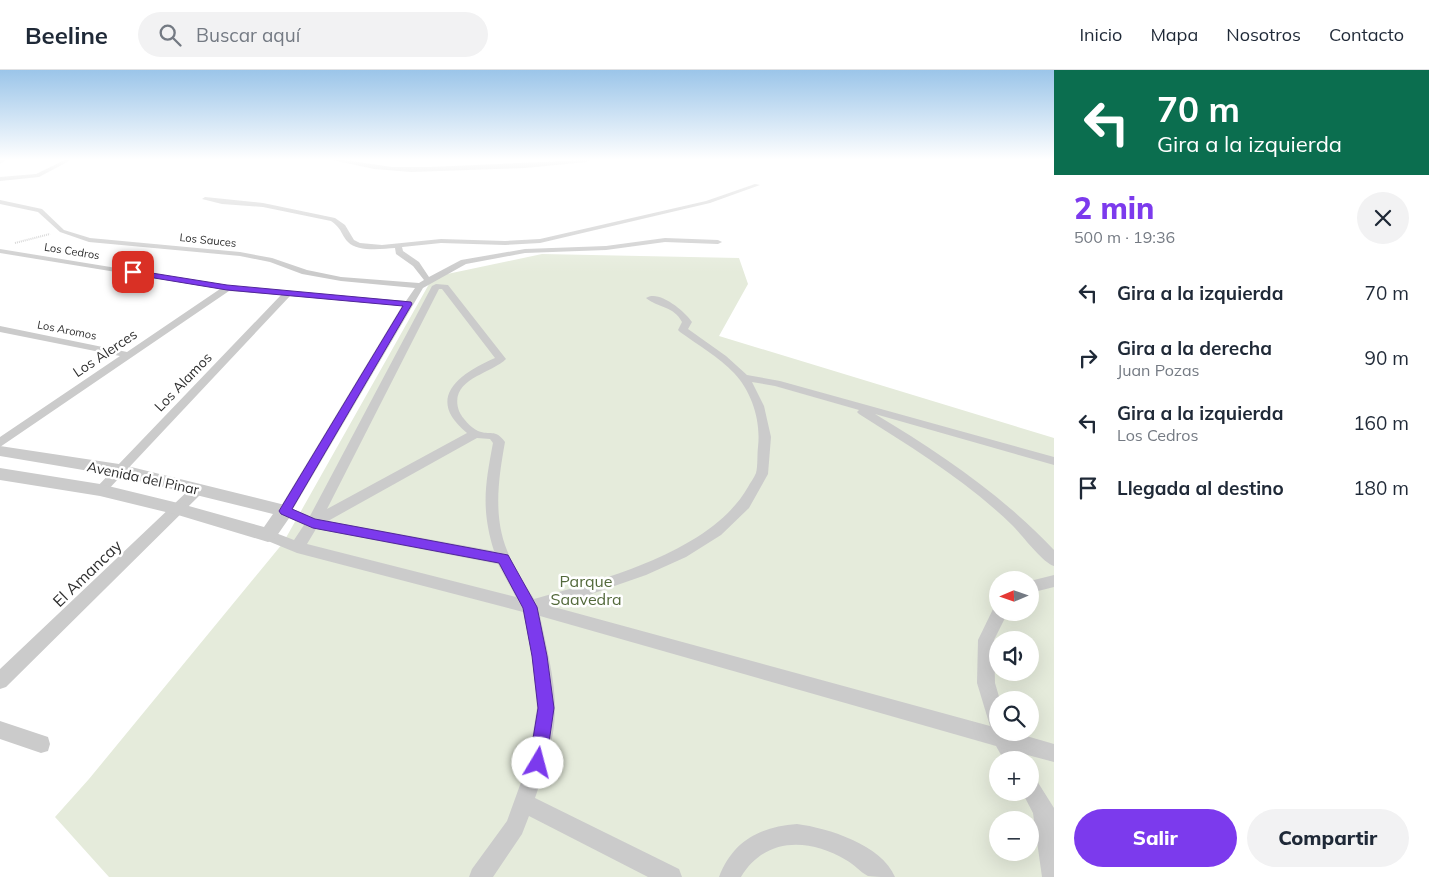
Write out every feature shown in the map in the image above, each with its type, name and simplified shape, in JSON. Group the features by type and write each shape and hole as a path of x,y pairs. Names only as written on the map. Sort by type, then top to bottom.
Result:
{"street":[{"path":"205,199 263,205 333,219 343,226 352,241 358,245 372,247 441,241 505,244 540,241 720,198"},
{"name":"Los Sauces","path":"0,202 40,210 62,231 73,236 98,241 220,252 272,260 305,272 340,279 424,284"},
{"path":"718,242 665,240 606,248 553,248 525,251 464,262 424,284 408,304 285,511 268,535 297,547 989,728"},
{"path":"398,246 398,252 416,264 424,284"},
{"name":"Los Cedros","path":"0,251 227,288 408,304"},
{"path":"297,547 313,523 436,286 445,287 501,359 477,370 466,378 457,389 452,402 455,416 475,434"},
{"name":"Los Alerces","path":"0,443 227,288"},
{"name":"Los Alamos","path":"100,490 287,294"},
{"path":"530,607 594,588 662,563 713,535 743,506 758,485 767,454 763,420 754,395 733,367 683,330 687,322 683,313 675,306 650,298"},
{"name":"Los Aromos","path":"0,329 129,355"},
{"path":"742,377 776,383 1054,461"},
{"path":"848,403 935,456 988,494 1035,537 1054,560"},
{"path":"313,523 475,434 493,436 499,442 491,486 493,527 503,558 530,607 540,656 546,708 538,763 515,827 480,877"},
{"name":"Avenida del Pinar","path":"0,451 119,470 285,511"},
{"name":"Avenida del Pinar","path":"0,474 100,490 178,509 268,535"},
{"name":"El Amancay","path":"0,681 197,490"},
{"path":"285,511 313,523 503,558"},
{"path":"1039,585 1054,581"},
{"path":"989,693 986,683 986,640 996,621"},
{"path":"0,730 41,744"},
{"path":"1025,741 1054,753"},
{"path":"1038,801 1048,817 1053,877"},
{"path":"524,803 670,877"},
{"path":"730,877 733,868 753,845 781,834 813,835 848,849 884,877"}],"path":[{"path":"9,245 62,231"}],"green space":[{"name":"Parque Saavedra","path":"542,254 739,258 748,284 719,336 1054,438 1054,877 109,877 55,817 89,779 283,543 433,277"}],"route":[{"path":"133,272 227,288 408,304 285,511 297,518 313,523 503,558 530,607 540,656 546,708 538,763"}]}
